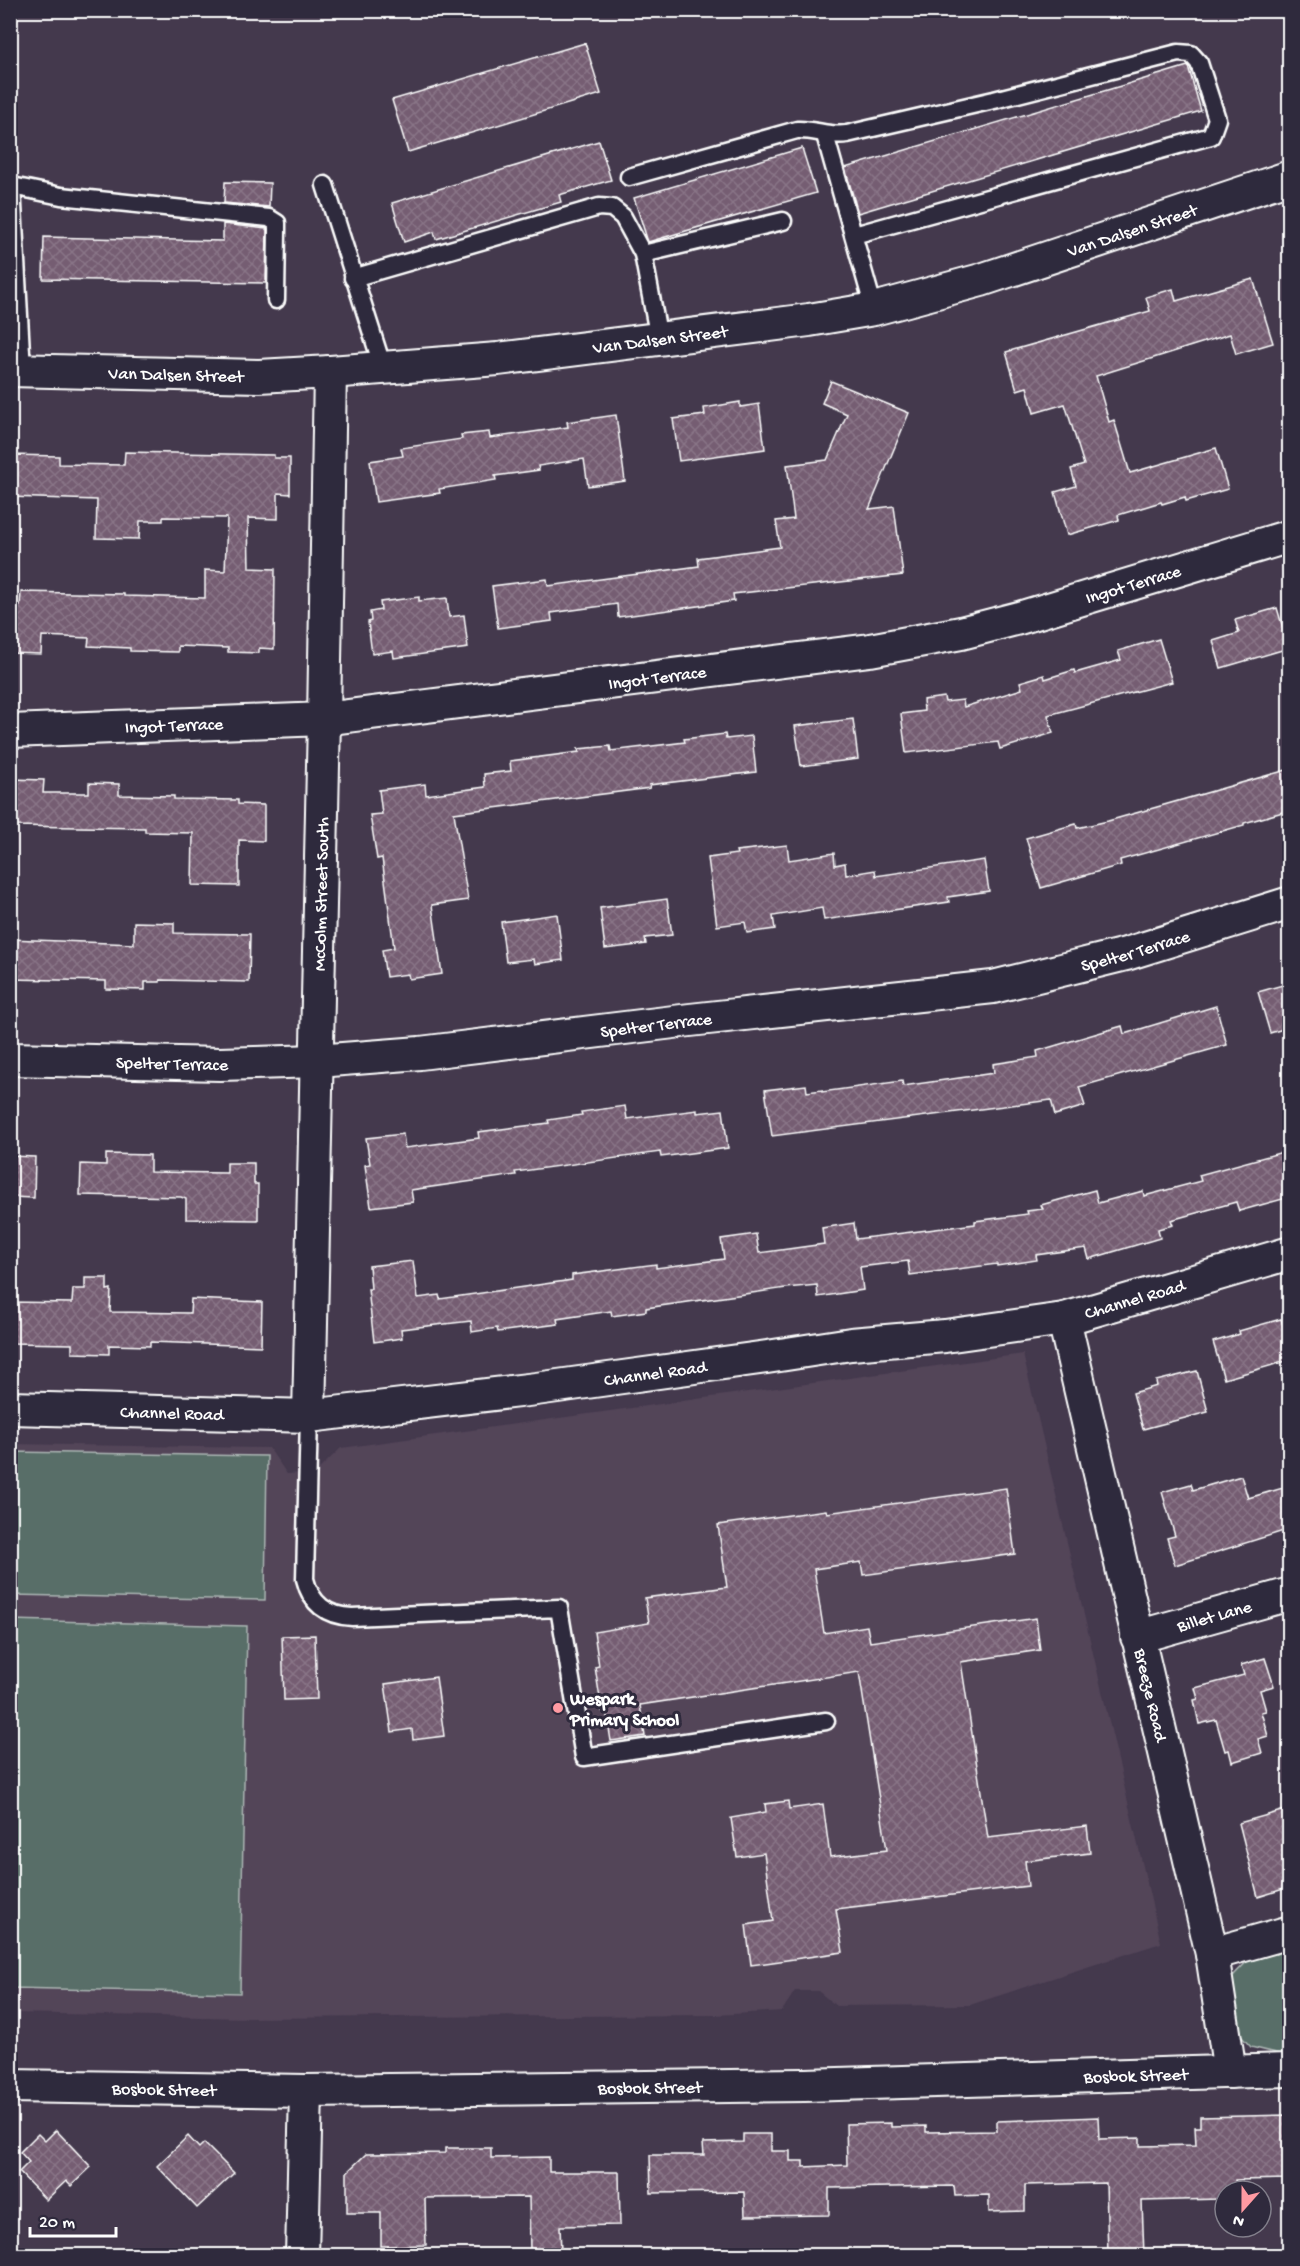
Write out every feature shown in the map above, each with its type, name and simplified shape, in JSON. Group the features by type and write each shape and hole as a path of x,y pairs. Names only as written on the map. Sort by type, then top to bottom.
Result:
{"street":[{"name":"Van Dalsen Street","path":"16,370 259,376 330,372 498,359 809,320 874,309 981,280 1290,177"},
{"name":"McColm Street South","path":"309,1416 330,372"},
{"name":"Ingot Terrace","path":"10,731 324,719 870,650 932,639 1019,618 1290,536"},
{"name":"Spelter Terrace","path":"10,1059 219,1064 317,1061 420,1053 690,1020 993,987 1126,954 1290,903"},
{"name":"Channel Road","path":"10,1408 309,1416 547,1388 767,1358 851,1344 945,1336 1064,1319 1290,1253"},
{"name":"Breeze Road","path":"1064,1319 1212,1954 1230,2072"},
{"name":"Billet Lane","path":"1137,1637 1290,1594"},
{"path":"1212,1954 1290,1932"},
{"name":"Bosbok Street","path":"10,2086 306,2091 805,2085 1290,2070"},
{"path":"302,2256 306,2091"}],"lane":[{"path":"629,177 797,130 810,129 825,135 847,134 994,100 1178,53 1191,54 1199,63 1216,119 1211,136 854,234"},
{"path":"825,135 874,309"},
{"path":"326,185 353,278 383,368"},
{"path":"16,370 11,186 61,196 269,218 277,223 276,300"},
{"path":"353,278 599,207 612,208 623,217 643,254 659,339"},
{"path":"643,254 783,221"},
{"path":"309,1416 305,1579 311,1597 327,1612 339,1617 352,1617 559,1608 585,1757 826,1721"}],"shaded area":[{"name":"Wespark Primary School","path":"1023,1354 1161,1943 970,2005 836,2006 818,1991 795,1991 782,2011 717,2015 246,2018 11,2013 11,1444 269,1448 287,1474 316,1472 341,1448"}],"green space":[{"path":"11,1452 267,1456 265,1600 11,1595"},
{"path":"11,1620 247,1626 240,1993 11,1988"},
{"path":"1289,1941 1289,2056 1251,2047 1231,2025 1226,1999 1232,1977 1258,1950"}],"building":[{"path":"585,43 601,94 408,152 392,100"},
{"path":"1188,66 1201,111 858,213 845,168"},
{"path":"599,141 611,180 559,195 561,202 436,239 434,232 404,242 392,203"},
{"path":"802,148 816,193 648,242 634,198"},
{"path":"225,182 270,183 269,207 224,203"},
{"path":"223,224 267,229 266,283 43,279 44,237 223,241"},
{"path":"1253,279 1273,343 1236,354 1230,334 1096,376 1109,422 1114,420 1130,473 1216,448 1228,489 1186,501 1185,497 1162,504 1161,502 1118,515 1119,520 1067,535 1055,492 1076,486 1071,469 1084,465 1065,404 1034,413 1027,387 1017,390 1006,352 1150,311 1146,297 1173,289 1176,301"},
{"path":"831,381 909,413 869,509 894,506 903,575 733,594 734,601 618,617 617,604 551,613 552,621 498,628 492,586 547,579 548,586 699,566 698,558 780,547 776,521 794,519 787,465 827,460 847,414 822,403"},
{"path":"740,402 740,407 759,404 765,449 679,461 673,419 705,415 704,408"},
{"path":"616,415 625,481 588,486 584,459 538,466 539,470 495,476 496,480 439,489 440,493 376,502 370,461 403,456 401,448 462,439 461,435 489,432 490,438 568,427 567,422"},
{"path":"125,452 274,455 274,458 290,458 290,494 278,493 278,519 248,518 249,568 275,569 274,649 259,648 259,653 228,652 228,648 178,646 178,652 130,651 130,648 88,646 89,638 42,636 41,654 10,653 10,606 20,606 21,592 205,598 205,570 225,571 227,518 163,517 163,521 140,521 139,539 96,538 97,500 10,497 10,455 59,456 59,464 124,465"},
{"path":"419,597 419,601 447,598 449,617 464,615 468,648 394,658 393,651 372,654 368,622 371,621 370,612 381,610 380,602"},
{"path":"1277,608 1289,648 1221,668 1213,641 1239,633 1235,620"},
{"path":"1159,639 1172,682 1048,715 1053,733 1000,749 998,742 906,753 901,714 924,711 923,700 944,697 945,702 963,700 964,707 1022,689 1020,682 1044,675 1045,679 1074,670 1075,673 1121,660 1118,651"},
{"path":"853,719 858,759 801,766 795,726"},
{"path":"725,734 726,739 752,736 756,772 454,813 468,900 432,905 442,974 409,979 408,974 386,977 382,950 394,948 382,858 377,859 370,815 382,814 379,790 425,784 426,795 485,787 484,774 511,771 510,761 579,752 578,749 610,746 611,751 685,742 684,739"},
{"path":"1290,769 1290,810 1120,860 1121,865 1041,888 1026,838 1076,824 1077,828 1108,821"},
{"path":"10,779 44,780 43,793 89,793 89,783 119,784 119,795 238,800 238,804 264,805 264,841 239,840 239,886 192,885 193,833 145,832 145,828 10,826"},
{"path":"787,845 789,860 834,853 835,865 845,863 846,875 875,870 876,876 984,860 989,891 948,897 949,902 824,920 822,908 773,916 775,929 747,933 745,922 717,926 708,858 737,854 736,851"},
{"path":"667,899 672,935 645,938 646,944 605,949 600,908"},
{"path":"557,914 563,960 535,964 534,959 506,962 501,922"},
{"path":"134,922 174,923 174,933 250,934 249,982 160,980 160,982 145,982 145,990 106,989 106,981 10,979 10,939 134,944"},
{"path":"1290,983 1290,1027 1270,1033 1258,992"},
{"path":"1216,1006 1227,1045 1079,1087 1085,1106 1055,1115 1051,1100 772,1136 765,1090 806,1085 807,1092 822,1090 822,1092 902,1081 903,1086 994,1073 993,1064 1038,1057 1037,1051 1122,1026 1124,1034"},
{"path":"625,1106 627,1119 697,1110 697,1113 723,1110 728,1148 661,1157 660,1152 515,1172 516,1175 411,1190 413,1202 371,1207 365,1165 370,1164 366,1138 403,1134 405,1148 479,1138 478,1132 549,1123 548,1120 582,1115 581,1112"},
{"path":"1290,1150 1290,1197 1239,1211 1236,1202 1171,1220 1173,1225 1158,1229 1160,1238 1089,1259 1086,1248 1036,1255 1037,1260 910,1275 908,1261 860,1267 863,1290 818,1297 817,1285 786,1288 646,1308 646,1311 612,1316 611,1311 557,1319 558,1324 498,1332 497,1328 472,1332 471,1321 401,1329 402,1338 374,1342 368,1289 371,1289 369,1266 413,1261 418,1298 439,1295 440,1299 572,1280 572,1275 656,1264 656,1268 724,1259 721,1239 756,1234 759,1253 824,1244 822,1228 854,1223 856,1239 975,1224 975,1221 1028,1214 1027,1211 1043,1209 1041,1205 1095,1190 1098,1203 1143,1191 1144,1196 1201,1181 1199,1175"},
{"path":"106,1154 150,1155 150,1172 227,1173 227,1163 254,1163 254,1184 258,1184 258,1220 186,1219 186,1199 181,1197 80,1195 81,1164 106,1165"},
{"path":"10,1156 35,1157 34,1198 10,1197"},
{"path":"85,1278 107,1278 107,1290 111,1289 110,1312 190,1313 191,1299 262,1302 261,1346 150,1342 150,1346 109,1345 109,1354 72,1353 72,1344 10,1343 10,1302 72,1303 73,1289 85,1289"},
{"path":"1281,1319 1290,1347 1290,1360 1224,1379 1213,1342 1240,1334 1239,1331"},
{"path":"1197,1371 1208,1412 1143,1429 1133,1393 1157,1386 1156,1381"},
{"path":"1241,1476 1248,1498 1290,1486 1290,1529 1175,1565 1167,1538 1175,1536 1162,1492 1191,1484 1193,1490"},
{"path":"1006,1488 1015,1554 863,1575 861,1562 814,1569 824,1633 867,1626 870,1642 1036,1618 1040,1650 961,1662 988,1838 1087,1826 1090,1853 1025,1861 1028,1886 836,1909 843,1952 751,1965 746,1925 773,1921 764,1853 737,1857 731,1818 766,1812 765,1804 788,1801 789,1809 823,1804 830,1857 887,1850 859,1672 640,1705 645,1736 611,1741 606,1710 602,1711 595,1667 599,1666 594,1632 649,1623 645,1598 727,1587 718,1525 826,1510 827,1513"},
{"path":"315,1635 317,1699 284,1700 282,1636"},
{"path":"1265,1658 1274,1686 1260,1690 1266,1711 1261,1712 1268,1736 1258,1739 1262,1753 1232,1762 1229,1750 1225,1751 1216,1720 1199,1724 1194,1700 1198,1699 1195,1688 1244,1675 1241,1665"},
{"path":"436,1677 444,1736 413,1740 412,1729 392,1732 385,1684"},
{"path":"1285,1810 1290,1826 1290,1887 1258,1897 1239,1823"},
{"path":"1290,2115 1290,2179 1213,2179 1213,2199 1142,2201 1144,2256 1108,2256 1106,2183 1025,2185 1025,2211 989,2212 989,2195 955,2196 954,2186 829,2188 829,2215 745,2216 744,2192 651,2193 650,2155 704,2155 703,2143 743,2142 743,2134 771,2134 771,2151 790,2151 790,2161 803,2161 803,2167 847,2165 846,2124 891,2123 891,2127 926,2126 926,2132 997,2131 997,2121 1098,2117 1099,2139 1140,2138 1140,2146 1196,2145 1195,2127 1200,2127 1200,2117"},
{"path":"56,2130 91,2167 71,2186 66,2181 46,2200 19,2172 29,2162 20,2152 38,2134 45,2141"},
{"path":"188,2136 199,2148 204,2143 234,2173 197,2208 157,2166"},
{"path":"445,2148 491,2148 491,2158 549,2157 549,2172 619,2172 620,2225 560,2226 561,2252 530,2252 529,2197 425,2198 426,2245 381,2246 381,2213 347,2213 347,2172 366,2154 445,2153"}],"place":[{"name":"Wespark Primary School","path":"558,1708"}]}
